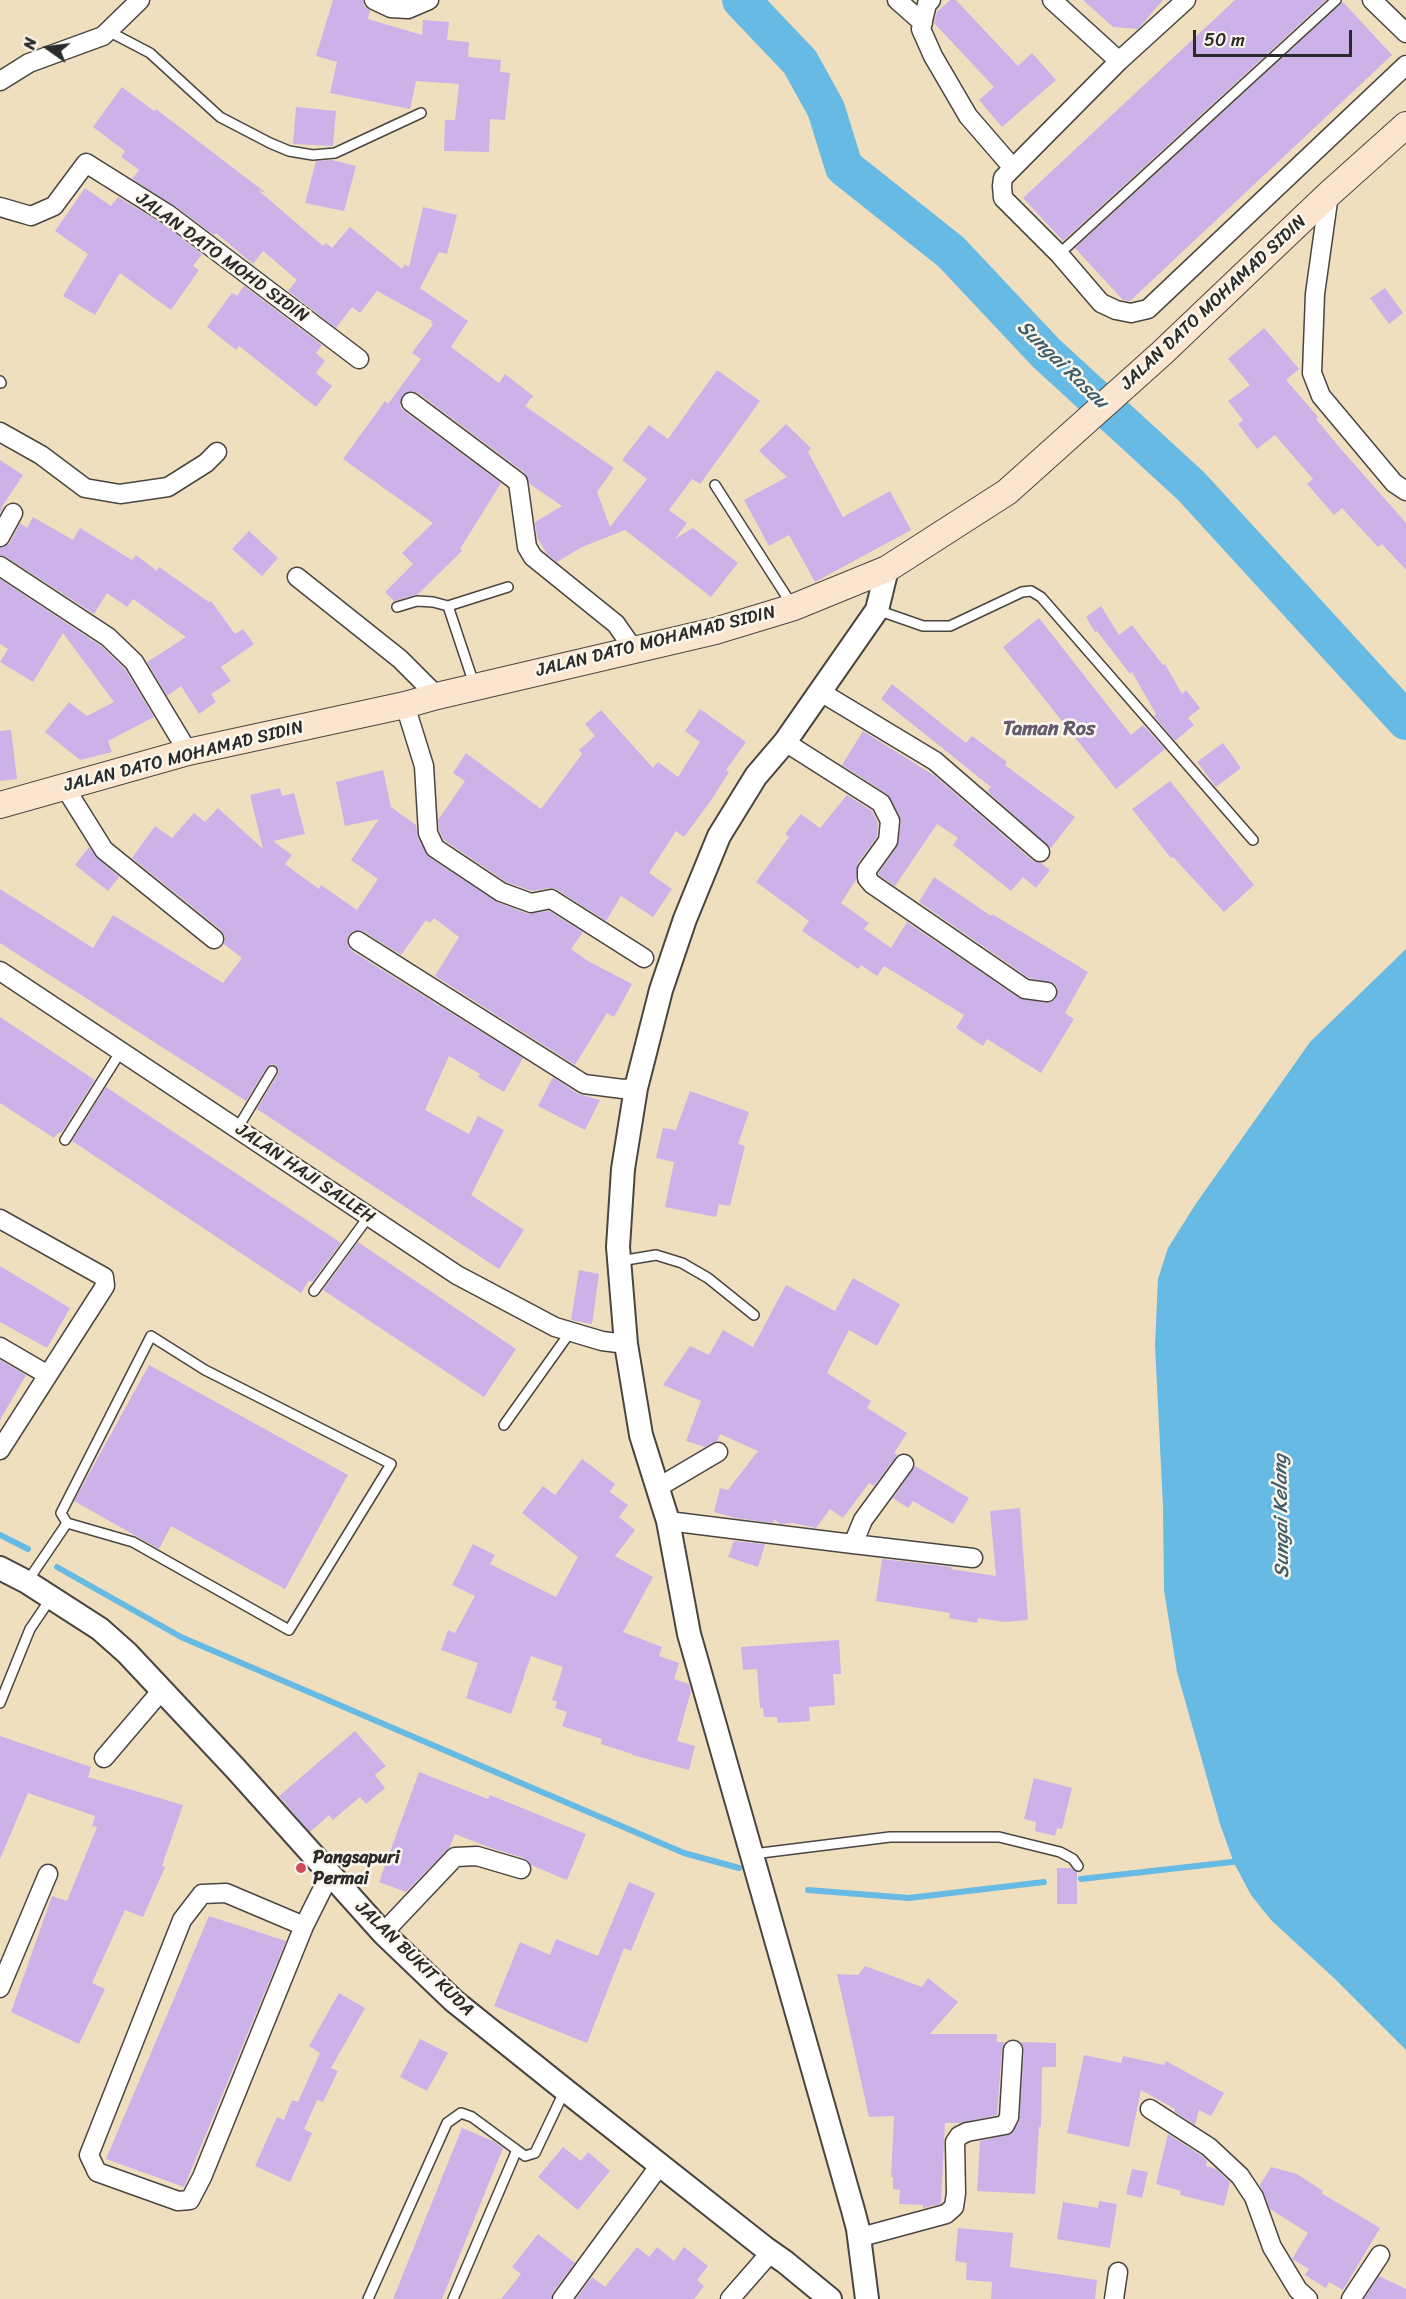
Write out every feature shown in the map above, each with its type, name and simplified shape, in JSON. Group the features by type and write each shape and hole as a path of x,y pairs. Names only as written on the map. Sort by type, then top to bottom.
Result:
{"main road":[{"name":"JALAN DATO MOHAMAD SIDIN","path":"0,805 188,752 405,705 715,631 794,607 887,569 1007,492 1162,353 1329,194 1406,125"}],"street":[{"path":"0,81 29,63 103,36 140,0"},
{"path":"374,0 391,8 408,9 429,0"},
{"path":"897,0 923,22"},
{"path":"931,0 927,4 921,29 933,56 968,116 1013,168"},
{"path":"1052,0 1119,61"},
{"path":"1186,0 1119,61 1003,178 1004,198 1059,254 1101,303 1116,310 1131,313 1148,309 1406,65"},
{"path":"1372,0 1406,33"},
{"name":"JALAN DATO MOHD SIDIN","path":"0,207 31,216 54,206 86,163 168,215 359,359"},
{"path":"1329,194 1315,294 1312,373 1321,396 1394,483 1406,491"},
{"path":"411,402 518,482 527,547 534,557 616,624 634,651"},
{"path":"0,432 41,455 85,488 120,494 168,487 206,463 217,452"},
{"path":"0,537 13,513"},
{"path":"0,566 108,637 134,662 188,752"},
{"path":"881,2299 860,2239 689,1634 668,1521 640,1435 626,1344 618,1247 623,1169 636,1088 661,990 685,919 719,836 756,776 785,742 877,610 887,569"},
{"path":"297,577 400,659 436,696"},
{"path":"819,691 934,761 1040,852"},
{"path":"405,705 424,766 428,833 435,848 501,892 531,903 551,899 644,958"},
{"path":"785,742 881,803 890,821 888,841 867,870 867,878 872,884 1025,989 1047,992"},
{"path":"64,786 104,850 214,939"},
{"path":"358,940 584,1084 623,1089 636,1088"},
{"name":"JALAN HAJI SALLEH","path":"0,971 458,1275 555,1327 602,1341 626,1344"},
{"path":"0,1219 104,1277 105,1286 0,1450"},
{"path":"0,1347 48,1375"},
{"path":"657,1488 718,1452"},
{"path":"853,1544 863,1520 904,1464"},
{"path":"668,1521 973,1558"},
{"name":"JALAN BUKIT KUDA","path":"0,1568 27,1582 100,1629 127,1653 235,1768 329,1876 383,1933 454,2001 830,2299"},
{"path":"104,1758 162,1690"},
{"path":"383,1933 455,1857 477,1856 521,1869"},
{"path":"0,1988 48,1874"},
{"path":"304,1926 226,1893 202,1893 182,1920 89,2156 97,2172 178,2201 190,2200 202,2177 304,1926 329,1876"},
{"path":"860,2239 946,2214 954,2207 955,2142 959,2136 968,2132 1005,2125 1009,2117 1013,2050"},
{"path":"1150,2109 1209,2147 1240,2176 1254,2197 1272,2247 1298,2290 1308,2299"},
{"path":"562,2299 660,2165"},
{"path":"806,2279 838,2292 849,2286 860,2239"},
{"path":"860,2239 867,2299"},
{"path":"730,2299 771,2252"},
{"path":"1351,2299 1380,2255"},
{"path":"1114,2299 1118,2272"}],"lane":[{"path":"1059,254 1336,0"},
{"path":"108,31 150,53 220,117 289,151 313,155 335,153 421,113"},
{"path":"715,485 794,607"},
{"path":"397,607 417,601 448,606 508,587"},
{"path":"877,610 923,627 950,626 1022,592 1031,591 1041,597 1253,840"},
{"path":"448,606 475,687"},
{"path":"65,1140 121,1052"},
{"path":"237,1129 272,1071"},
{"path":"314,1292 369,1216"},
{"path":"619,1261 657,1255 682,1263 708,1278 754,1315"},
{"path":"504,1425 571,1331"},
{"path":"151,1336 205,1370 391,1464 289,1630 133,1542 68,1523 61,1513 151,1336"},
{"path":"27,1582 68,1523"},
{"path":"0,1703 30,1629 51,1598"},
{"path":"753,1854 890,1837 999,1837 1060,1852 1073,1859 1078,1866"},
{"path":"368,2299 447,2122 460,2114 472,2117 516,2152 525,2156 535,2153 565,2090"},
{"path":"453,2299 516,2152"}],"water":[{"name":"Sungai Kelang","path":"1406,949 1406,2050 1335,1979 1271,1920 1251,1895 1234,1863 1220,1824 1177,1672 1164,1590 1163,1507 1155,1345 1158,1279 1168,1248 1195,1205 1310,1042"}],"building":[{"path":"333,0 363,0 364,6 370,10 368,19 422,35 423,20 449,22 447,40 469,42 468,57 501,60 500,72 510,73 505,120 490,119 489,152 444,151 445,120 455,120 459,84 416,81 410,109 330,93 337,62 316,56"},
{"path":"950,0 956,0 1018,66 1032,53 1056,80 1002,127 979,100 994,87 934,23 937,12"},
{"path":"1083,0 1163,0 1138,29 1113,27"},
{"path":"1235,0 1326,0 1063,241 1023,198"},
{"path":"1343,2 1392,55 1130,301 1123,300 1075,248"},
{"path":"122,87 154,111 156,109 266,193 258,190 323,246 326,243 332,248 350,227 402,269 405,264 409,267 423,207 457,215 447,254 439,252 420,288 468,321 451,347 499,383 505,374 533,396 525,406 614,468 597,492 610,527 647,479 622,460 649,425 668,439 717,370 760,401 700,484 692,479 669,510 687,523 675,539 693,528 738,563 711,597 625,530 582,547 557,562 547,554 537,537 535,522 562,506 530,484 525,473 418,393 412,391 402,396 400,406 404,411 501,483 460,549 462,551 418,594 394,601 385,592 413,564 402,553 433,523 343,459 385,401 388,404 421,359 412,353 433,324 432,321 377,291 360,313 352,307 336,328 288,291 297,280 263,251 253,264 216,233 214,235 175,206 132,179 139,170 121,157 125,151 93,127"},
{"path":"296,107 336,111 333,146 293,144"},
{"path":"332,160 356,166 344,211 305,203 316,161"},
{"path":"85,188 111,206 118,197 163,224 202,254 193,266 199,270 171,310 120,273 95,315 63,296 88,254 55,231"},
{"path":"244,286 322,345 316,353 325,361 316,373 332,386 316,407 239,346 236,350 207,327 232,293 237,296"},
{"path":"1385,288 1403,313 1389,324 1370,298"},
{"path":"1264,328 1299,369 1286,380 1318,417 1316,419 1340,448 1406,523 1406,570 1382,544 1378,547 1342,508 1334,515 1307,484 1313,479 1275,435 1257,449 1238,424 1243,420 1228,401 1250,385 1228,359"},
{"path":"786,424 811,448 808,452 843,517 890,491 911,530 815,582 789,535 769,546 744,500 787,477 759,451"},
{"path":"0,460 23,475 0,513"},
{"path":"33,517 73,540 80,528 132,560 136,555 157,571 159,567 209,602 211,601 235,634 243,629 254,644 221,667 231,681 211,694 216,702 199,714 181,686 167,696 147,662 186,637 133,599 127,607 107,593 94,614 0,555 0,548 10,543 20,523 27,528"},
{"path":"249,531 278,558 262,576 232,549"},
{"path":"0,579 101,646 125,669 154,717 108,741 112,752 80,760 45,732 69,702 87,716 114,702 63,633 33,682 0,662 8,649 0,644"},
{"path":"1101,606 1119,635 1132,625 1163,665 1165,664 1182,694 1186,690 1200,708 1188,718 1194,725 1175,741 1154,716 1156,714 1132,672 1130,674 1097,631 1095,632 1086,617"},
{"path":"1039,618 1131,735 1143,725 1165,749 1116,789 1003,647"},
{"path":"892,684 966,743 972,736 1007,762 1005,765 1075,817 1051,848 987,791 991,787 881,699"},
{"path":"700,709 746,742 726,770 729,772 712,799 684,837 676,831 649,873 672,889 653,917 621,896 606,921 556,889 532,891 506,882 444,840 439,830 438,820 465,781 453,773 466,753 541,809 582,754 579,750 595,736 585,724 601,710 653,768 658,762 678,777 700,742 685,731"},
{"path":"11,730 17,779 0,781 0,731"},
{"path":"863,731 935,776 1033,861 1041,863 1050,870 1036,888 1023,877 1011,891 953,845 958,838 937,824 895,886 880,876 878,874 897,847 901,821 887,794 842,765"},
{"path":"1223,743 1241,768 1216,787 1197,762"},
{"path":"383,770 391,807 416,825 418,838 429,857 497,902 528,914 549,911 583,932 571,949 588,961 632,984 614,1017 607,1013 575,1065 435,976 459,937 434,918 430,923 426,920 401,955 363,931 353,931 348,936 348,946 352,951 523,1058 504,1092 478,1077 480,1074 449,1056 425,1110 469,1134 478,1116 504,1130 471,1195 524,1230 499,1269 257,1109 278,1074 276,1066 272,1064 267,1067 246,1101 0,943 0,889 93,948 113,915 223,983 242,958 224,944 225,936 221,930 132,858 155,826 172,838 194,813 205,822 218,808 263,849 250,795 280,788 282,796 294,793 305,834 273,841 292,855 285,864 319,889 321,885 357,910 378,879 351,860 379,819 345,826 336,782"},
{"path":"1170,781 1254,885 1224,912 1173,857 1171,858 1132,809"},
{"path":"847,795 872,811 878,823 877,837 858,863 856,880 841,903 869,923 864,929 891,948 907,922 1019,998 1045,1003 1055,999 1058,988 1053,983 1029,978 919,902 934,877 991,916 992,914 1088,972 1065,1013 1074,1019 1041,1073 987,1039 983,1046 956,1028 964,1015 884,966 877,976 861,965 858,969 802,931 809,921 756,882 789,837 785,834 801,814 820,828"},
{"path":"89,847 97,858 119,877 108,891 75,865"},
{"path":"0,1017 95,1080 61,1133 59,1132 54,1138 0,1103"},
{"path":"553,1077 578,1094 600,1100 585,1130 538,1106"},
{"path":"106,1087 341,1243 312,1282 309,1280 301,1293 72,1141"},
{"path":"690,1091 749,1112 738,1144 745,1146 730,1206 719,1204 716,1217 665,1207 674,1162 656,1158 663,1128 676,1130"},
{"path":"358,1242 516,1349 484,1397 323,1290"},
{"path":"0,1266 70,1308 47,1348 0,1322"},
{"path":"579,1270 599,1274 592,1324 571,1320"},
{"path":"853,1278 900,1304 877,1346 849,1330 827,1373 871,1401 867,1408 907,1433 894,1453 897,1455 874,1486 869,1483 843,1518 830,1509 816,1528 793,1523 780,1524 774,1519 773,1523 736,1518 714,1512 720,1488 728,1490 758,1451 720,1434 717,1441 705,1447 686,1441 701,1401 663,1385 690,1346 709,1355 723,1330 753,1347 786,1285 835,1311"},
{"path":"0,1360 26,1375 0,1420"},
{"path":"149,1365 348,1475 285,1589 171,1526 159,1549 74,1501"},
{"path":"582,1459 615,1484 610,1492 628,1505 619,1517 635,1530 615,1556 653,1577 623,1632 662,1647 659,1656 679,1663 674,1679 689,1684 691,1691 677,1741 695,1746 689,1770 632,1755 601,1744 602,1739 562,1726 567,1712 555,1708 557,1702 552,1700 563,1667 531,1656 511,1714 466,1698 478,1663 441,1650 448,1630 455,1633 475,1596 452,1585 473,1544 495,1555 490,1564 556,1597 578,1557 522,1513 543,1486 555,1495"},
{"path":"915,1466 969,1498 953,1524 913,1501 908,1508 893,1498"},
{"path":"1020,1508 1028,1620 1004,1622 978,1618 977,1623 949,1618 950,1613 876,1601 882,1559 952,1567 951,1569 996,1576 990,1511"},
{"path":"734,1541 765,1544 758,1567 728,1557"},
{"path":"839,1640 841,1674 833,1674 835,1705 809,1707 810,1721 778,1723 777,1717 764,1717 763,1708 760,1708 757,1669 743,1670 741,1647"},
{"path":"355,1731 386,1766 375,1775 385,1788 366,1804 360,1797 333,1820 329,1815 310,1832 279,1796"},
{"path":"0,1736 91,1767 88,1777 183,1805 162,1866 165,1867 143,1917 125,1910 92,1983 105,1989 79,2044 11,2012 52,1896 67,1901 97,1827 92,1826 95,1816 28,1793 0,1859"},
{"path":"419,1772 488,1799 490,1795 586,1834 567,1880 531,1865 524,1858 455,1834 449,1848 406,1892 379,1882"},
{"path":"1034,1778 1072,1788 1062,1829 1057,1828 1055,1836 1035,1831 1036,1822 1024,1819"},
{"path":"1057,1868 1071,1868 1077,1872 1077,1904 1057,1904"},
{"path":"629,1882 655,1893 631,1951 624,1948 587,2043 494,2006 520,1942 550,1955 556,1939 598,1956"},
{"path":"209,1916 286,1941 184,2187 106,2159"},
{"path":"865,1966 922,1987 928,1978 958,2002 930,2034 997,2034 997,2042 1005,2042 1002,2049 997,2115 960,2123 945,2123 941,2204 923,2208 923,2205 899,2204 900,2190 893,2189 893,2177 891,2177 894,2116 869,2117 837,1974 858,1975"},
{"path":"339,1993 365,2008 331,2068 338,2071 323,2102 317,2100 304,2129 312,2133 290,2182 255,2166 277,2117 284,2120 292,2100 298,2102 320,2053 309,2046"},
{"path":"420,2039 448,2053 427,2091 400,2077"},
{"path":"1021,2042 1056,2043 1056,2067 1042,2067 1041,2127 1039,2127 1035,2194 977,2191 980,2141 1011,2134 1019,2122 1024,2051"},
{"path":"1084,2055 1121,2063 1123,2056 1164,2065 1166,2061 1224,2093 1211,2116 1199,2110 1195,2125 1174,2111 1175,2109 1141,2090 1129,2147 1067,2133"},
{"path":"462,2128 493,2141 503,2148 442,2299 393,2299"},
{"path":"1168,2134 1202,2156 1207,2161 1206,2166 1216,2169 1230,2182 1224,2206 1180,2195 1181,2191 1156,2184"},
{"path":"563,2147 581,2161 588,2152 610,2171 578,2210 538,2177"},
{"path":"1271,2167 1297,2174 1323,2191 1321,2193 1380,2228 1343,2290 1329,2282 1326,2288 1305,2275 1309,2269 1292,2259 1308,2233 1270,2209 1260,2185"},
{"path":"1132,2169 1148,2172 1142,2198 1126,2194"},
{"path":"1099,2201 1117,2204 1110,2248 1057,2239 1063,2202 1098,2208"},
{"path":"958,2228 1013,2233 1010,2267 1097,2280 1095,2299 991,2299 992,2282 966,2280 967,2263 955,2261"},
{"path":"538,2234 575,2263 553,2292 551,2299 501,2299 521,2274 512,2267"},
{"path":"637,2247 649,2257 657,2247 674,2261 684,2247 708,2266 697,2280 704,2286 694,2299 576,2299 592,2277 605,2287"},
{"path":"1379,2276 1406,2289 1406,2299 1364,2299"}],"waterway":[{"name":"Sungai Rasau","path":"741,0 800,62 826,109 844,167 951,252 1046,353 1191,486 1406,721"},
{"path":"0,1535 28,1549"},
{"path":"57,1567 181,1637 684,1853 739,1868"},
{"path":"1081,1879 1241,1861"},
{"path":"808,1890 909,1898 1044,1882"}],"place":[{"name":"Pangsapuri Permai","path":"301,1868"}],"district":[{"name":"Taman Ros","path":"1049,730"}]}
